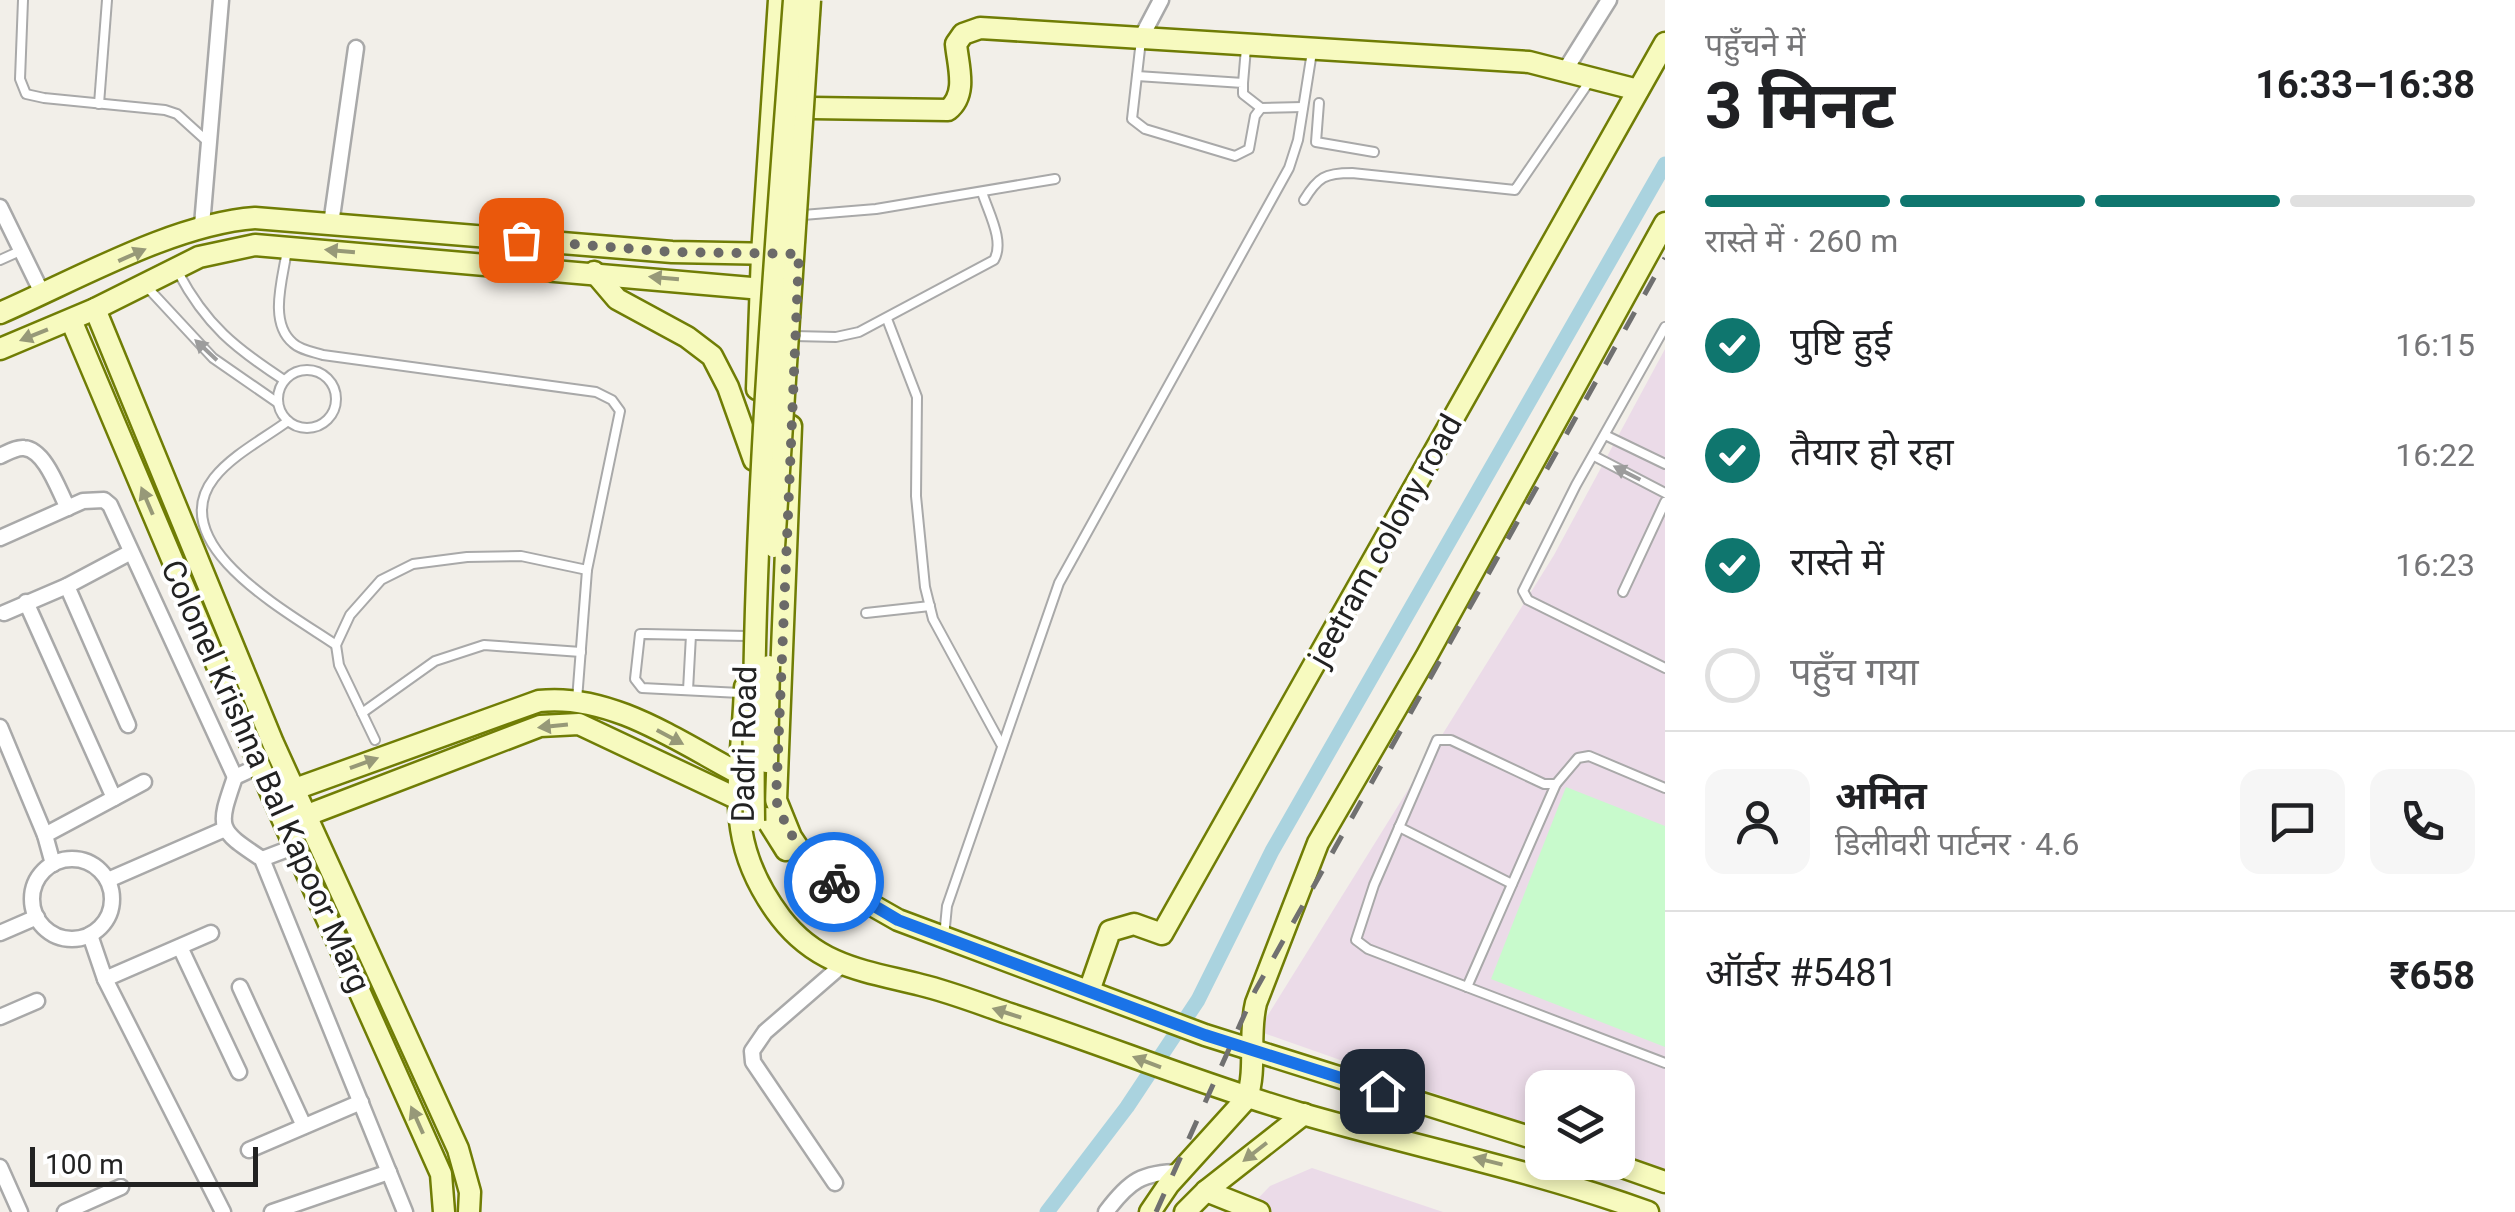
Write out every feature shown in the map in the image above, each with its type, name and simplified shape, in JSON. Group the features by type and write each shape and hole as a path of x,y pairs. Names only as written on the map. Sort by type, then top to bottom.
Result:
{"street":[{"path":"202,225 221,0"},
{"name":"Dadri Road","path":"779,0 762,254 738,800 750,870 783,921 841,966 923,985 1100,1043 1248,1098 1516,1168 1648,1212"},
{"path":"794,0 765,442 753,728 765,813 786,850 868,905 944,937 1205,1035 1525,1136"},
{"path":"750,870 765,813 774,554 810,0"},
{"name":"Dadri Road","path":"765,813 778,774 796,291 818,0"},
{"path":"1141,38 1161,0"},
{"path":"1564,72 1609,0"},
{"path":"812,108 948,110 958,103 961,91 956,44 963,34 980,28 1529,62 1638,90"},
{"name":"jeetram colony road","path":"1089,991 1110,932 1134,924 1162,934 1665,43"},
{"path":"331,224 356,48"},
{"path":"0,208 43,295"},
{"path":"0,313 202,225 255,218 672,252 799,254"},
{"path":"1150,1212 1169,1184 1248,1098 1251,1023 1256,1003 1318,843 1426,657 1665,223"},
{"path":"0,349 95,309 200,257 255,245 796,291"},
{"path":"594,272 617,299 687,337 712,356 728,386 754,460"},
{"name":"Colonel Krishna Bal Kapoor Marg","path":"95,309 306,816 458,1148 470,1192 469,1212"},
{"name":"Colonel Krishna Bal Kapoor Marg","path":"70,320 259,766 441,1174 444,1212"},
{"path":"0,456 18,448 37,453 68,508"},
{"path":"0,538 84,501 104,500 110,505 235,777 222,818 225,829 232,840 262,859 405,1212"},
{"path":"4,613 131,552"},
{"path":"67,586 128,725"},
{"path":"26,602 114,798"},
{"path":"273,798 539,700 577,700 636,720 740,774 778,774"},
{"path":"286,824 540,726 558,723 579,724 606,734 765,813"},
{"path":"0,727 45,835 53,864"},
{"path":"235,777 259,766"},
{"path":"45,835 144,782"},
{"path":"108,880 225,829"},
{"path":"262,859 296,846"},
{"path":"70,859 88,862 108,880 112,906 104,923 90,934 65,938 48,931 37,918 33,892 40,876 53,864 70,859"},
{"path":"0,933 37,918"},
{"path":"104,979 210,932"},
{"path":"90,934 104,979 223,1212"},
{"path":"180,947 239,1072"},
{"path":"834,1183 753,1062 752,1051 765,1032 841,966"},
{"path":"240,987 304,1126"},
{"path":"0,1017 37,1001"},
{"path":"248,1150 361,1102"},
{"path":"1198,1205 1304,1114"},
{"path":"0,1166 20,1212"},
{"path":"1635,1171 1665,1182"},
{"path":"272,1212 389,1172"},
{"path":"1106,1212 1123,1189 1141,1178 1153,1172 1181,1172"},
{"path":"64,1212 121,1187"},
{"path":"1198,1205 1259,1212"}],"lane":[{"path":"24,0 20,79 26,94 165,110 177,114 209,143"},
{"path":"100,104 106,0"},
{"path":"1141,38 1132,119 1145,130 1236,156 1248,149 1255,116 1261,108"},
{"path":"1246,44 1243,94 1261,108 1303,107"},
{"path":"944,937 948,906 1059,583 1289,168 1298,140 1313,48"},
{"path":"1137,76 1243,83"},
{"path":"1304,200 1316,180 1328,173 1352,172 1515,190 1591,78"},
{"path":"1316,142 1318,103"},
{"path":"1298,140 1374,152"},
{"path":"802,215 876,209 1055,179"},
{"path":"794,336 836,337 859,332 994,260 999,254 998,242 982,192"},
{"path":"287,247 279,308 282,330 294,346 323,355 596,392 612,400 620,411 587,570 577,700"},
{"path":"0,260 20,251"},
{"path":"176,268 210,323 233,346 284,380"},
{"path":"144,284 213,358 278,403 288,421 296,426 316,427 332,414 336,395 328,378 320,372 300,370 284,380 278,403"},
{"path":"887,319 916,397 916,496 930,606 1001,744"},
{"path":"1665,328 1526,585 1524,596 1665,668"},
{"path":"288,421 217,474 208,486 202,509 207,539 228,566 266,597 336,644"},
{"path":"1605,435 1665,464"},
{"path":"1594,456 1665,493"},
{"path":"1623,592 1665,502"},
{"path":"375,740 339,665 336,644 350,615 381,580 413,564 521,556 587,570"},
{"path":"866,613 930,606"},
{"path":"745,693 642,688 636,683 636,642 640,634 747,636"},
{"path":"688,690 691,634"},
{"path":"362,713 435,661 484,645 580,652"},
{"path":"1556,784 1544,784 1441,738 1432,748 1356,940 1368,950 1665,1063"},
{"path":"1467,987 1556,784 1578,758 1589,756 1665,788"},
{"path":"1399,828 1512,884"}],"shaded area":[{"path":"1665,349 1665,1173 1635,1163 1635,1070 1525,1070 1525,1125 1258,1031 1554,555"},
{"path":"1312,1168 1443,1212 1245,1212 1270,1186"}],"green space":[{"path":"1566,787 1665,826 1665,1047 1491,979"}],"waterway":[{"path":"1047,1212 1127,1107 1198,1000 1272,851 1665,164"}],"railway":[{"path":"1156,1212 1255,991 1665,258"}],"way so far":[{"path":"521,240 672,252 799,254 776,800 791,837 804,855 834,882"}],"route":[{"path":"834,882 898,920 1205,1035 1382,1091"}]}
